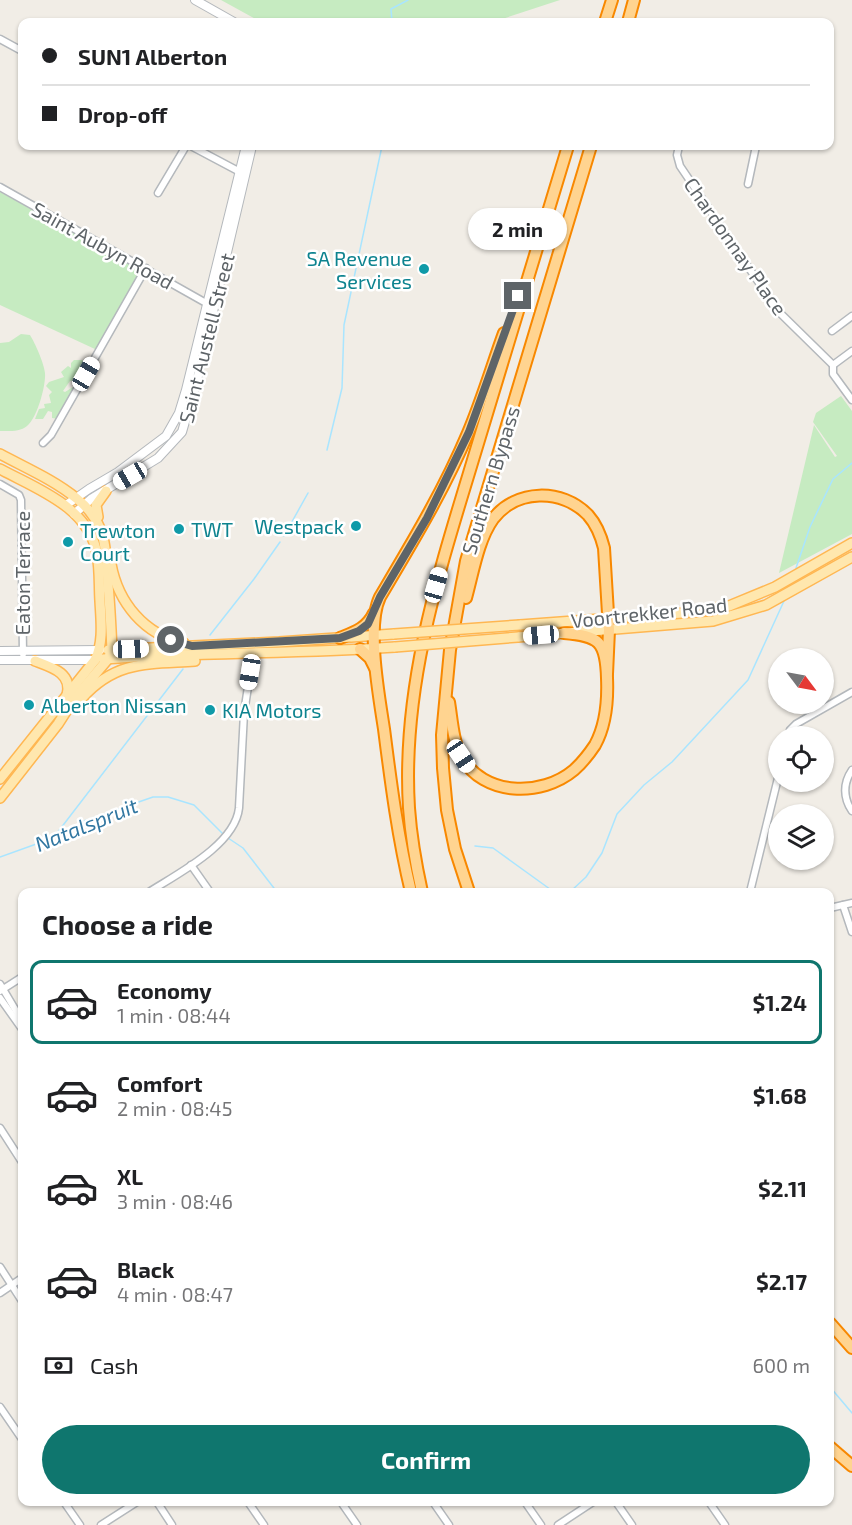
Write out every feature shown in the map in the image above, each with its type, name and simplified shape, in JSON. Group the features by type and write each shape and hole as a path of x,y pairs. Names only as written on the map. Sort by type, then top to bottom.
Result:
{"highway":[{"path":"606,18 612,0"},
{"path":"629,18 634,0"},
{"name":"Southern Bypass","path":"421,888 409,809 408,771 414,685 437,582 567,150"},
{"name":"Southern Bypass","path":"468,888 455,849 447,810 442,735 450,650 466,561 590,150"},
{"path":"340,638 368,624 380,597 427,518 469,432 536,251"},
{"path":"447,687 456,742 461,756 477,776 488,783 511,789 553,782 574,770 586,758 600,735 604,723 609,630 604,548 594,523 587,515 568,501 545,496 518,499 507,506 491,522 478,554 450,650"},
{"path":"375,609 377,674 396,824 410,888"},
{"path":"564,633 586,635 600,645 605,657 607,674"},
{"path":"360,649 372,661 377,674"},
{"path":"834,1328 852,1348"},
{"path":"834,1450 852,1466"}],"main road":[{"path":"0,454 60,486 76,498 92,513 102,531"},
{"path":"0,469 66,505 89,533 97,553 101,630 99,650 95,660 0,779"},
{"path":"106,491 95,506 119,593 130,610 158,634 192,646"},
{"name":"Voortrekker Road","path":"95,660 110,654 192,646 375,636 682,613 729,606 775,587 852,543"},
{"path":"58,724 74,699 110,654 107,550"},
{"name":"Voortrekker Road","path":"99,650 110,654 179,659 219,654 252,655 395,647 684,625 713,621 766,605 852,557"},
{"path":"0,798 58,724 96,684 114,672 133,666 179,659 209,660 252,655"},
{"path":"35,661 57,670 67,681 67,694 63,702"}],"street":[{"path":"195,0 227,18"},
{"path":"0,39 18,49"},
{"path":"158,193 184,150"},
{"path":"199,150 240,172"},
{"name":"Saint Austell Street","path":"66,505 152,448 171,430 186,390 245,150"},
{"name":"Saint Austell Street","path":"74,514 84,505 158,458 182,432 197,380 251,150"},
{"name":"Chardonnay Place","path":"678,150 680,166 778,311 832,365 833,374 852,400"},
{"path":"748,184 755,150"},
{"name":"Saint Aubyn Road","path":"0,187 206,303"},
{"path":"44,442 51,435 146,268"},
{"path":"832,331 852,316"},
{"path":"832,365 852,351"},
{"name":"Eaton Terrace","path":"0,484 19,495 21,500 23,656"},
{"name":"Voortrekker Road","path":"0,660 99,650"},
{"name":"Voortrekker Road","path":"0,651 35,661 95,660"},
{"path":"155,888 215,848 235,824 239,808 241,744 252,655"},
{"path":"794,726 852,692"},
{"path":"852,770 844,793 852,811"},
{"path":"751,888 775,792"},
{"path":"191,865 207,888"},
{"path":"834,907 852,903"},
{"path":"843,905 852,932"},
{"path":"18,979 1,988 18,1015"},
{"path":"0,998 18,1023"},
{"path":"0,1128 18,1156"},
{"path":"0,1267 18,1295"},
{"path":"0,1293 18,1281"},
{"path":"0,1407 18,1433"},
{"path":"67,1506 80,1525"},
{"path":"102,1525 131,1506"},
{"path":"160,1506 172,1525"},
{"path":"251,1506 264,1525"},
{"path":"344,1506 357,1525"},
{"path":"436,1506 449,1525"},
{"path":"528,1506 541,1525"},
{"path":"558,1525 587,1506"},
{"path":"619,1506 632,1525"},
{"path":"712,1506 725,1525"}],"green space":[{"path":"221,0 560,0 505,18 254,18"},
{"path":"0,192 142,270 97,350 0,305"},
{"path":"21,334 30,335 41,359 45,373 42,393 34,416 27,426 18,430 0,431 0,343 9,342"},
{"path":"74,360 82,360 86,363 76,380 70,381 63,391 73,387 74,390 58,419 52,418 52,412 48,411 43,419 35,419 39,409 45,408 44,404 51,403 49,395 52,392 46,386 49,382 64,377 61,372 68,366 71,368"},
{"path":"841,396 852,411 852,534 779,573 814,425 835,457 837,456 813,422 816,413"}],"waterway":[{"path":"392,18 391,9 408,0"},
{"path":"327,450 342,388 344,325 381,150"},
{"path":"796,568 810,527 833,479 852,463"},
{"path":"284,536 308,493"},
{"path":"210,635 280,542"},
{"path":"574,888 586,877 602,853 617,814 644,785 672,762 748,680 784,601"},
{"path":"54,837 183,669"},
{"name":"Natalspruit","path":"0,857 53,838 84,821 153,797 168,797 194,805 224,835"},
{"name":"Natalspruit","path":"228,838 243,848 274,888"},
{"path":"475,846 493,848 548,888"},
{"name":"Natalspruit","path":"834,1392 852,1413"}],"place":[{"name":"SA Revenue Services","path":"424,269"},
{"name":"Westpack","path":"356,526"},
{"name":"TWT","path":"179,529"},
{"name":"Trewton Court","path":"68,542"},
{"name":"Alberton Nissan","path":"29,705"},
{"name":"KIA Motors","path":"210,710"}],"route":[{"path":"171,640 192,646 340,638 359,631 368,624 380,597 427,518 469,432 518,296"}]}
